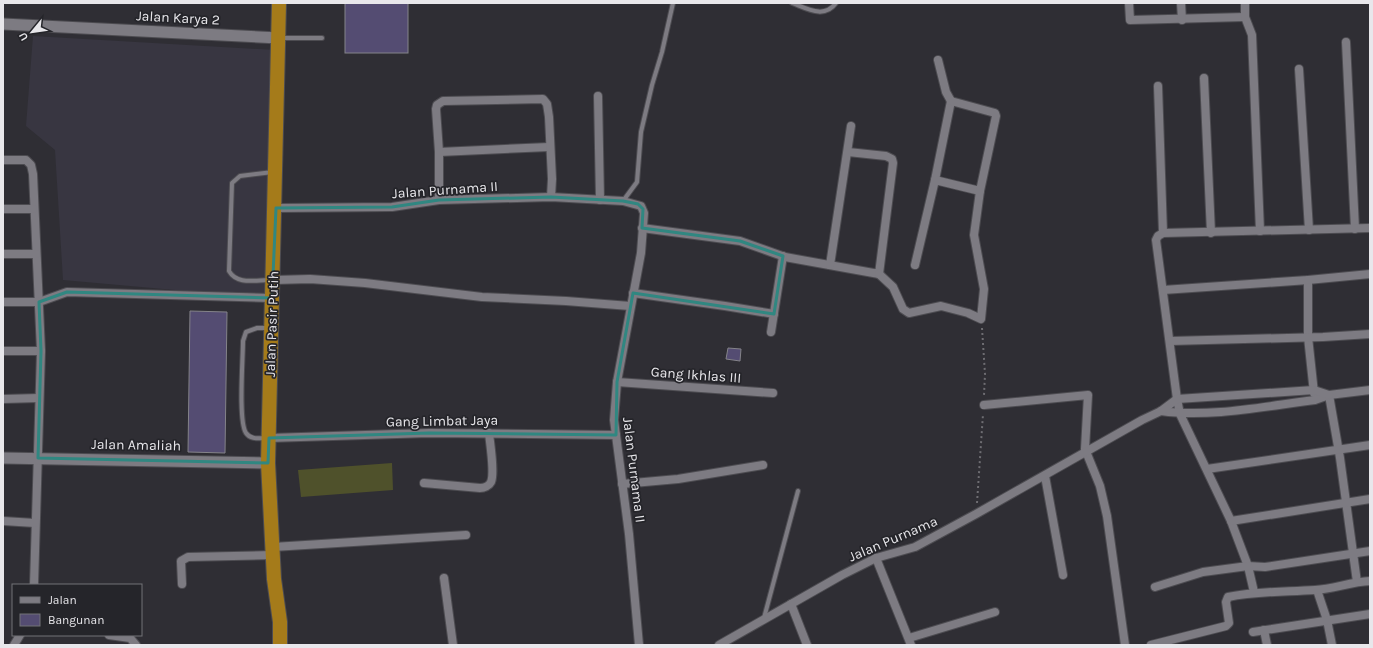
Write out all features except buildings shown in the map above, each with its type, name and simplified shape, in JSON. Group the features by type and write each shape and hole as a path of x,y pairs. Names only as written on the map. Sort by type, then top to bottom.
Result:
{"highway":[{"name":"Jalan Pasir Putih","path":"279,3 276,208 271,328 268,463 273,551 280,622 280,645"}],"street":[{"path":"1129,3 1130,20 1182,20 1245,17"},
{"path":"1181,3 1182,20"},
{"path":"1245,3 1245,17 1252,36 1260,232"},
{"name":"Jalan Karya 2","path":"3,24 279,38"},
{"path":"1346,42 1355,229"},
{"path":"915,265 935,180 950,101 946,92 938,60"},
{"path":"1299,69 1310,230"},
{"path":"1204,78 1211,233"},
{"path":"1158,86 1162,233"},
{"path":"598,96 600,200"},
{"path":"439,200 439,152 436,109 437,105 443,101 543,99 547,104 552,179 551,197"},
{"path":"642,228 740,241 782,256 879,274 893,287 906,312 912,313 930,307 941,306 957,309 981,319 984,289 974,235 980,191 996,116 995,113 950,101"},
{"path":"830,265 851,126"},
{"path":"439,152 549,147"},
{"path":"848,152 886,156 892,159 893,163 879,274"},
{"path":"3,160 26,160 31,166 41,351 34,584"},
{"path":"935,180 980,191"},
{"name":"Jalan Purnama II","path":"276,208 392,207 439,200 551,197 623,201 641,206 644,213 640,253 617,382 614,420 631,550 639,645"},
{"path":"3,209 33,209"},
{"path":"1254,592 1248,566 1231,520 1180,414 1156,240 1162,233 1260,232 1370,228"},
{"path":"3,254 36,254"},
{"path":"771,332 782,256"},
{"path":"1163,290 1308,280 1370,274"},
{"path":"274,280 310,279 357,282 482,297 630,306"},
{"path":"1308,280 1308,337 1315,400"},
{"path":"3,302 39,302 67,292 272,298"},
{"path":"633,294 774,314"},
{"path":"1170,341 1370,334"},
{"path":"3,350 41,351"},
{"name":"Gang Ikhlas III","path":"617,382 773,393"},
{"path":"1177,399 1314,390 1329,394"},
{"path":"1161,411 1180,414 1206,413 1315,400 1329,394 1370,390"},
{"path":"1329,394 1339,451 1357,582"},
{"path":"984,405 1088,395 1086,452 1098,479 1108,516 1125,645"},
{"path":"3,399 39,398"},
{"name":"Jalan Purnama","path":"719,645 764,618 876,558 915,547 1045,476 1120,432 1161,411 1177,399"},
{"path":"424,483 480,488 486,486 491,482 492,474 489,433"},
{"name":"Gang Limbat Jaya","path":"269,438 489,433 616,435"},
{"path":"1207,469 1339,451 1370,445"},
{"name":"Jalan Amaliah","path":"3,458 268,463"},
{"path":"622,484 678,479 763,465"},
{"path":"1045,476 1063,576"},
{"path":"1231,520 1370,499"},
{"path":"3,521 35,523"},
{"path":"182,584 181,561 188,557 466,535"},
{"path":"1154,587 1203,572 1248,566 1266,567 1370,551"},
{"path":"876,558 910,642 995,612"},
{"path":"444,578 453,645"},
{"path":"1151,645 1226,626 1229,623 1226,602 1228,597 1254,592 1317,590 1370,581"},
{"path":"1317,590 1327,620 1332,645"},
{"path":"791,604 807,645"},
{"path":"1253,632 1370,614"},
{"path":"1264,630 1267,645"},
{"path":"14,645 19,636"},
{"path":"116,636 130,638 136,645"}],"lane":[{"path":"623,201 637,182 641,132 673,3"},
{"path":"792,3 820,12 832,8 836,3"},
{"path":"279,38 322,38"},
{"path":"274,280 240,280 232,276 229,271 232,183 236,177 276,172"},
{"path":"269,438 254,438 246,433 242,424 242,341 246,332 257,328 271,328"},
{"path":"764,618 798,491"}],"path":[{"path":"976,514 986,374 981,319"}],"highlighted area":[{"path":"551,197 623,201 638,204 643,209 642,228 740,241 783,256 774,314 633,293 617,382 616,435 429,433 269,438 268,463 38,458 41,351 39,302 67,292 272,298 276,208 392,207 439,200"}],"shaded area":[{"path":"33,36 275,50 265,298 63,280 55,150 26,126"}],"green space":[{"path":"392,463 393,490 301,497 298,470"}]}
